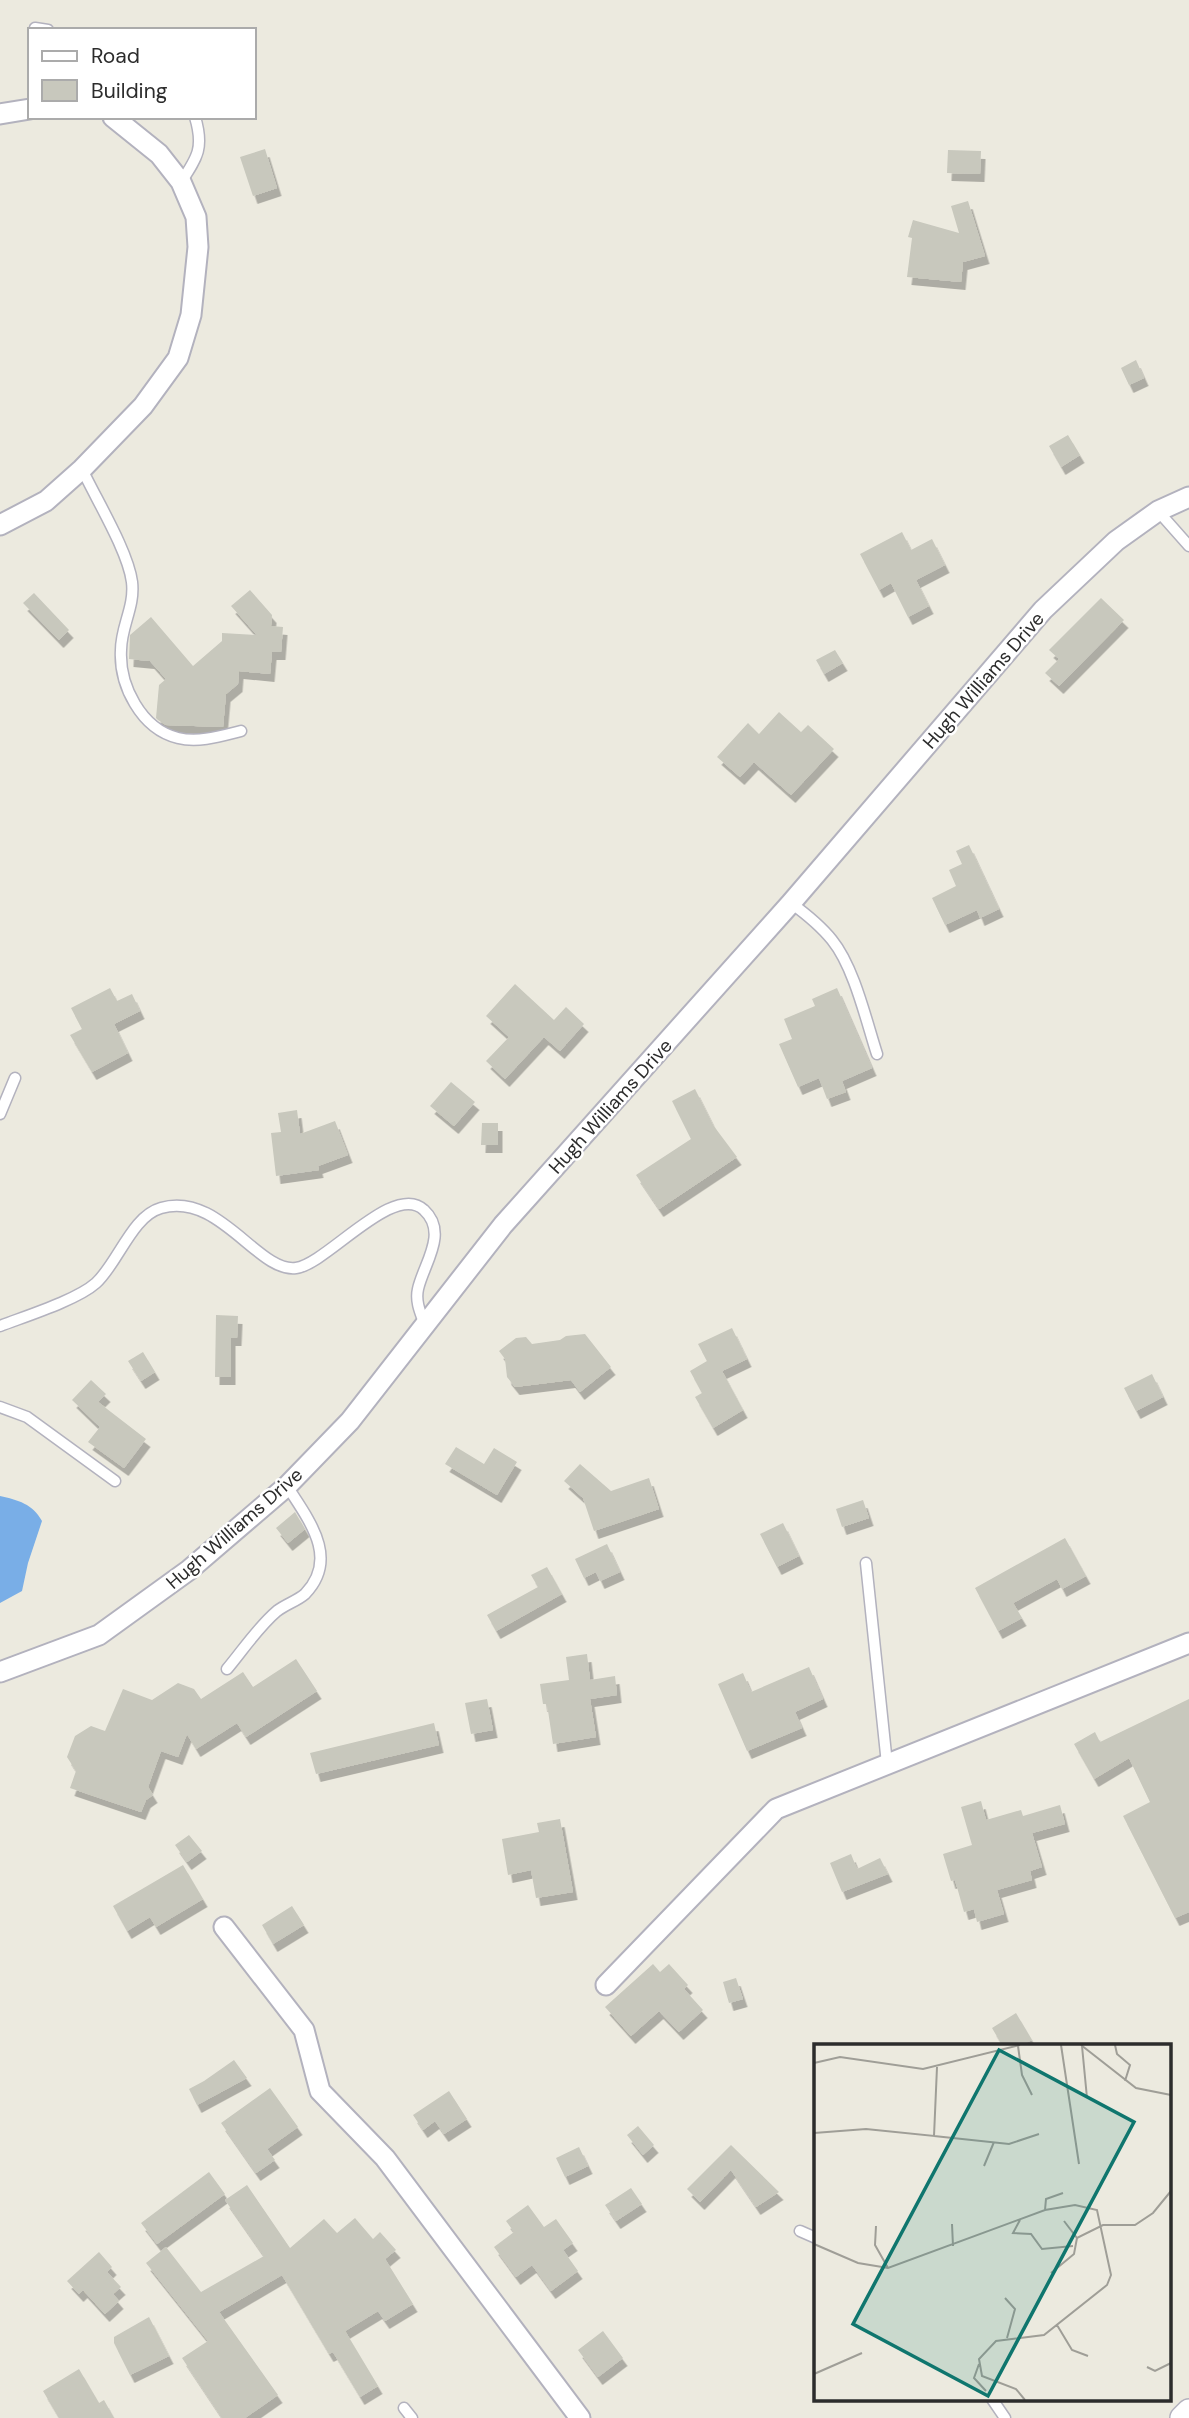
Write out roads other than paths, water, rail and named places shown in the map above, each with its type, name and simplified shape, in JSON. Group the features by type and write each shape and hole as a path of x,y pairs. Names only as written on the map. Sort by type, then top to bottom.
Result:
{"street":[{"path":"0,114 28,110"},
{"path":"0,525 46,501 82,469 143,406 178,358 191,315 198,247 196,217 181,182 159,154 115,119"},
{"name":"Hugh Williams Drive","path":"0,1672 99,1635 189,1570 287,1486 349,1421 503,1225 791,903 1043,610 1116,541 1158,511 1189,497"},
{"path":"606,1984 776,1809 1189,1643"},
{"path":"224,1927 304,2030 320,2091 385,2158 580,2418"},
{"path":"1182,2418 1189,2411"}],"lane":[{"path":"181,182 196,161 201,141 196,119"},
{"path":"82,469 124,556 132,579 133,601 121,648 122,674 129,696 150,723 177,738 207,739 241,731"},
{"path":"1158,511 1189,546"},
{"path":"791,903 817,923 835,943 854,984 877,1054"},
{"path":"0,1114 15,1078"},
{"path":"0,1326 78,1294 97,1283 148,1212 163,1207 192,1206 219,1220 280,1267 295,1268 311,1264 381,1211 412,1204 424,1210 434,1227 433,1250 417,1291 418,1305 425,1325"},
{"path":"0,1407 27,1417 115,1481"},
{"path":"227,1669 276,1612 302,1597 312,1586 320,1565 321,1546 314,1528 287,1486"},
{"path":"866,1563 887,1764"},
{"path":"800,2231 814,2237"},
{"path":"993,2400 1005,2418"},
{"path":"404,2408 412,2418"}],"water":[{"path":"0,1496 30,1507 42,1521 22,1591 0,1603"}]}
